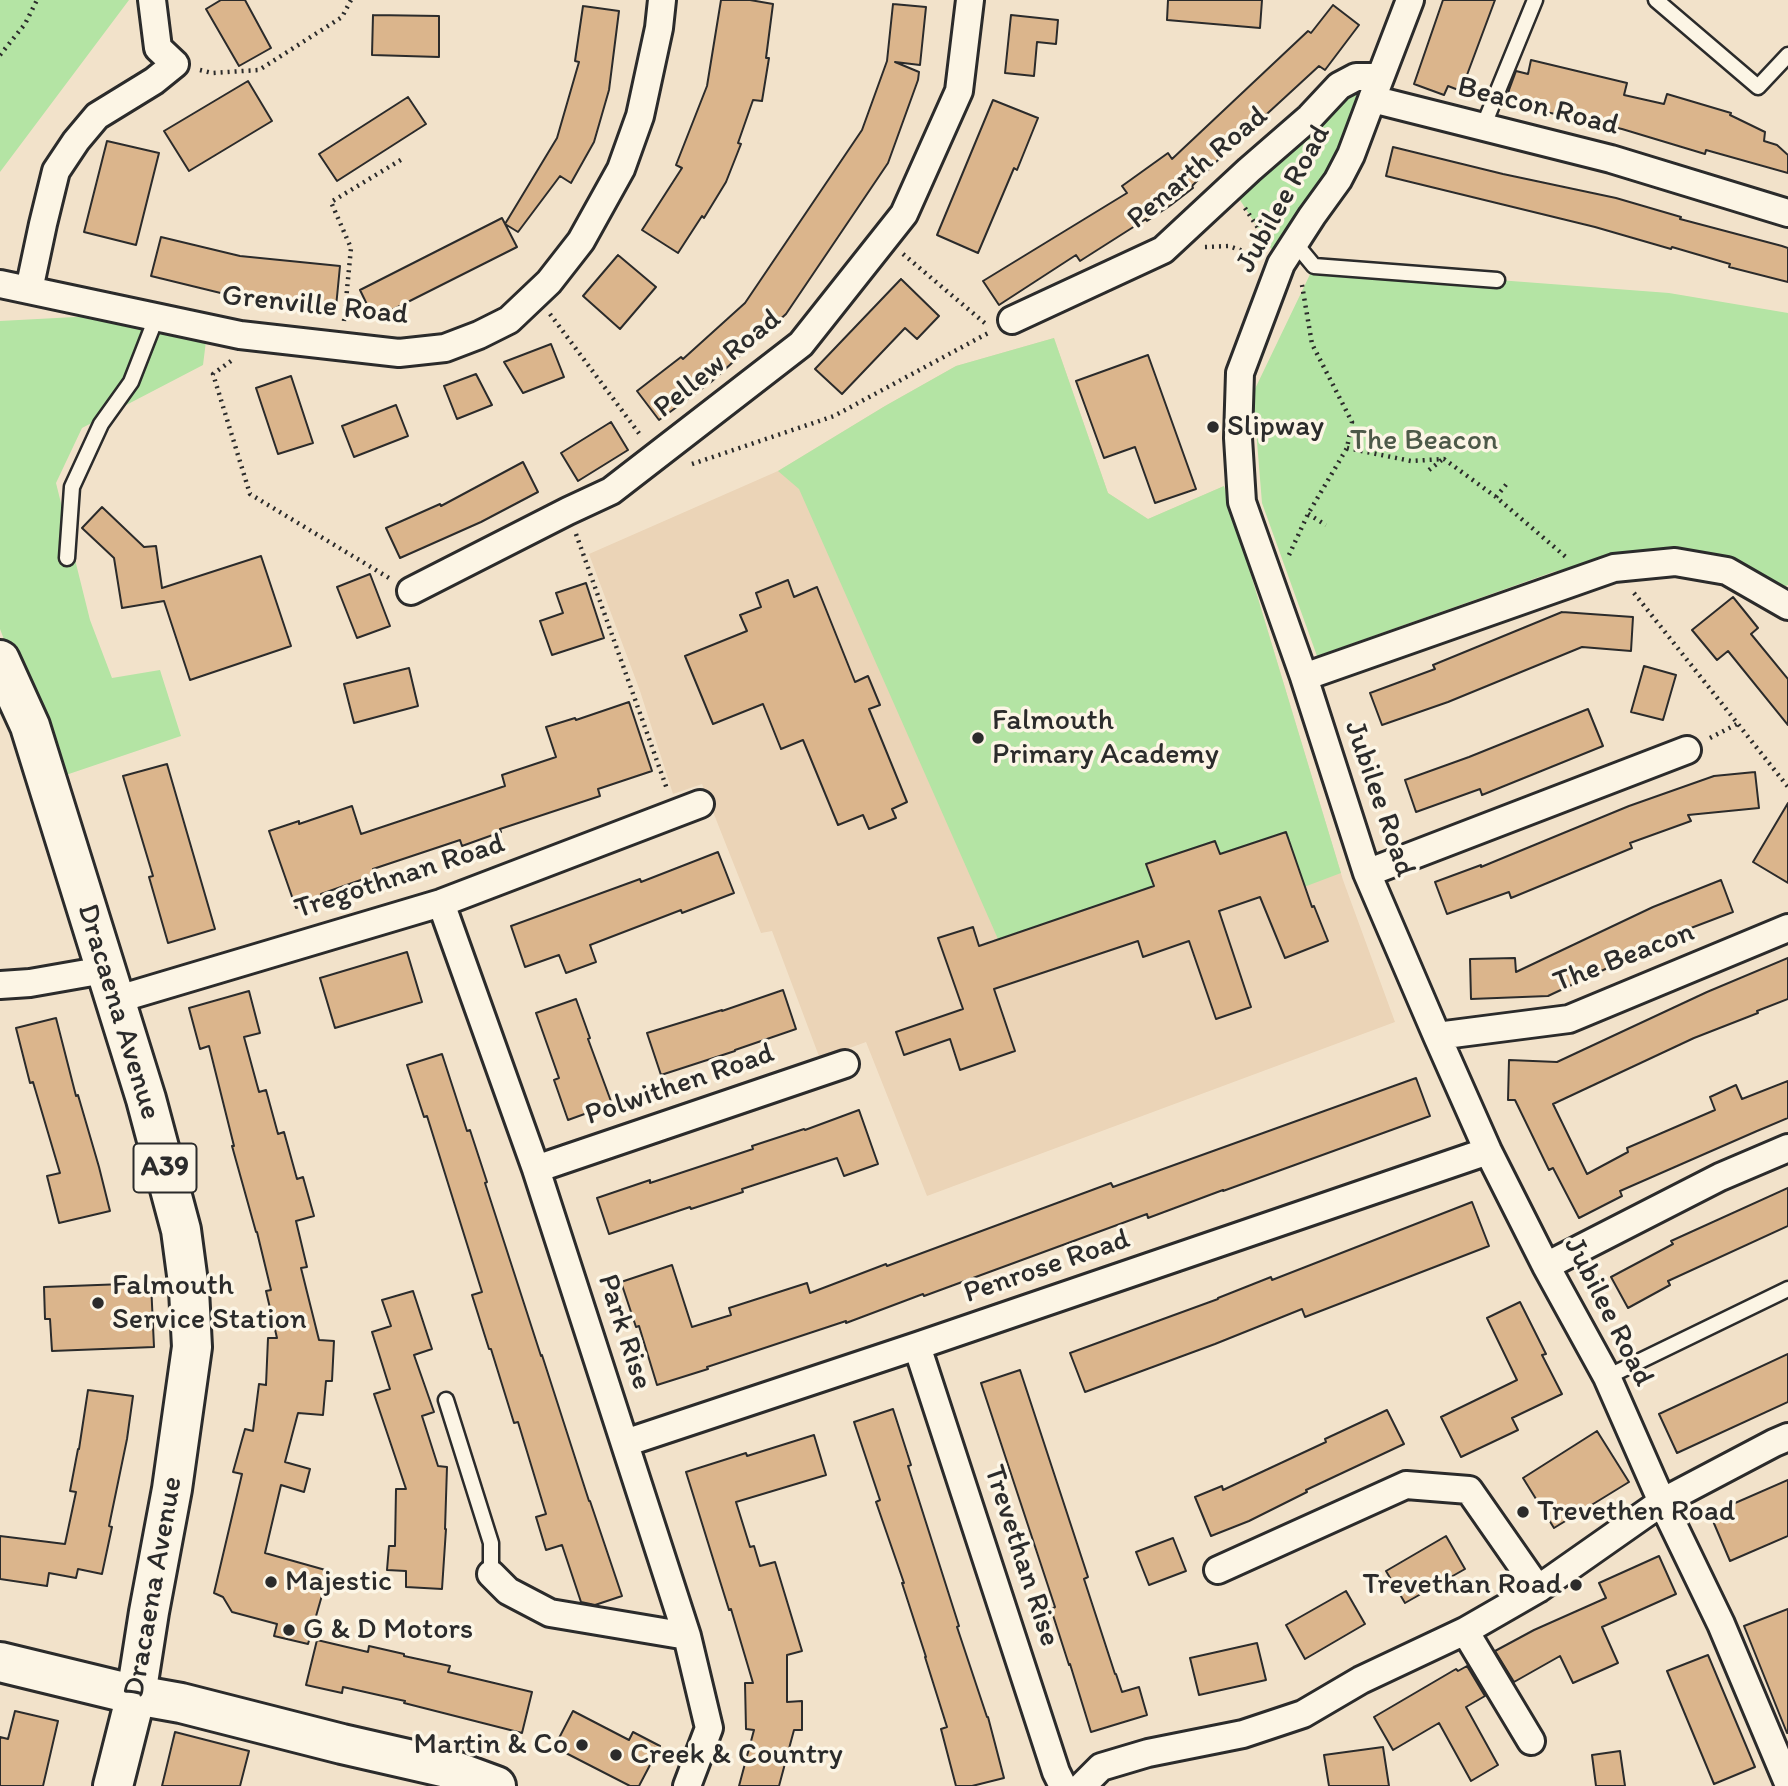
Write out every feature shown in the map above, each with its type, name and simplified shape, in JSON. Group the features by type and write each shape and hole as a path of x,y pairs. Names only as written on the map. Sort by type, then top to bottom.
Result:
{"main road":[{"name":"Dracaena Avenue","path":"0,660 30,726 146,1099 181,1230 189,1290 192,1347 172,1489 136,1695 113,1786"},
{"path":"0,1662 447,1768 496,1786"}],"street":[{"path":"29,290 56,171 97,116 154,81 175,64 158,48 152,0"},
{"name":"Grenville Road","path":"0,284 240,335 399,353 445,348 479,335 509,320 549,282 581,241 621,169 640,117 659,28 662,0"},
{"name":"Pellew Road","path":"411,591 611,491 801,344 904,214 959,91 970,0"},
{"path":"1376,88 1409,0"},
{"name":"Penarth Road","path":"1012,320 1163,250 1310,117 1339,86 1356,76 1376,88"},
{"name":"Beacon Road","path":"1376,88 1483,127 1611,159 1788,213"},
{"name":"Jubilee Road","path":"1376,88 1351,155 1338,180 1288,254 1240,373 1238,438 1242,502 1304,677 1367,873 1489,1151 1546,1266 1607,1377 1662,1502 1721,1624 1788,1783"},
{"path":"1304,677 1614,568 1675,562 1727,571 1788,606"},
{"path":"1367,873 1687,750"},
{"name":"Tregothnan Road","path":"0,985 30,984 87,973 110,983 441,903 700,804"},
{"name":"Park Rise","path":"441,903 536,1169 687,1636 709,1728 687,1786"},
{"name":"The Beacon","path":"1437,1036 1569,1018 1788,928"},
{"name":"Polwithen Road","path":"536,1169 845,1064"},
{"path":"1546,1266 1720,1177 1788,1148"},
{"name":"Penrose Road","path":"625,1443 1489,1151"},
{"name":"Trevethan Rise","path":"917,1346 1056,1772 1063,1786"},
{"path":"1082,1786 1101,1767 1148,1753 1243,1734 1303,1714 1361,1681 1465,1631 1538,1589 1662,1502 1788,1437"},
{"path":"1219,1570 1406,1485 1469,1490 1538,1589"},
{"path":"491,1574 508,1591 550,1613 687,1636"},
{"path":"1465,1631 1531,1741"}],"lane":[{"path":"1483,127 1535,0"},
{"path":"1656,0 1758,87 1788,55"},
{"path":"1288,254 1314,266 1497,280"},
{"path":"67,558 72,487 101,424 131,382 156,318"},
{"path":"1607,1377 1788,1289"},
{"path":"446,1400 491,1543 491,1574"}],"path":[{"path":"0,55 25,24 37,0"},
{"path":"175,64 212,73 259,70 342,17 351,0"},
{"path":"342,346 351,248 331,202 404,158"},
{"path":"1231,186 1288,254 1312,344 1352,422 1347,449 1308,514 1272,590"},
{"path":"1202,247 1228,246 1288,254"},
{"path":"690,465 834,416 993,330 908,258"},
{"path":"555,320 656,456"},
{"path":"240,335 237,357 214,374 250,494 411,591"},
{"path":"1347,449 1410,461 1444,459 1496,497 1588,577"},
{"path":"1429,470 1444,459"},
{"path":"1496,497 1509,481"},
{"path":"568,511 675,813"},
{"path":"1308,514 1326,525"},
{"path":"1614,568 1788,787"}],"shaded area":[{"name":"Falmouth Primary Academy","path":"1054,338 1108,493 1148,519 1224,486 1343,880 1395,1022 927,1196 866,1042 820,1059 772,931 761,933 702,784 673,794 640,691 589,554 778,471 956,366"}],"green space":[{"path":"0,0 129,0 0,172"},
{"path":"1379,77 1281,264 1231,186 1310,117"},
{"name":"The Beacon","path":"1314,266 1669,293 1788,313 1788,585 1776,590 1729,558 1657,548 1553,572 1317,656 1262,503 1253,393"},
{"path":"94,316 206,341 203,365 82,428 56,483 90,620 112,678 160,670 181,736 57,778 0,629 0,321"},
{"path":"1054,338 1108,493 1148,519 1224,486 1341,873 1304,887 1286,832 1220,854 1215,841 1147,864 1154,886 998,939 799,489 778,471 956,366"}],"building":[{"path":"221,0 245,0 271,48 239,66 206,9"},
{"path":"721,0 750,0 773,4 766,58 769,58 762,101 753,100 738,143 741,144 726,182 678,253 642,230 682,168 676,165 707,86"},
{"path":"1168,0 1262,0 1260,28 1167,20"},
{"path":"1443,0 1495,0 1461,91 1448,86 1444,95 1414,84"},
{"path":"893,4 926,7 920,65 895,62 919,72 888,163 786,314 711,382 659,420 637,391 681,357 683,359 745,303 862,130 887,61"},
{"path":"1333,5 1359,25 1325,70 1319,66 1231,147 1193,188 1171,205 1080,261 1076,255 999,305 983,281 1127,193 1122,186 1168,153 1172,159 1308,31 1311,33"},
{"path":"583,6 619,11 609,90 594,142 571,183 560,176 518,232 505,224 557,138 579,62 575,61"},
{"path":"373,15 439,16 439,57 372,55"},
{"path":"1011,15 1058,20 1056,44 1037,42 1034,76 1005,73"},
{"path":"1531,60 1627,83 1624,95 1664,104 1667,94 1731,113 1730,115 1765,132 1764,141 1777,145 1788,155 1788,173 1706,150 1705,154 1622,129 1506,103 1516,71 1528,74"},
{"path":"248,81 272,121 189,171 164,131"},
{"path":"408,97 426,124 337,181 319,154"},
{"path":"993,100 1038,118 978,253 937,235"},
{"path":"107,141 159,153 136,245 84,232"},
{"path":"1393,147 1616,198 1681,217 1680,219 1788,248 1788,282 1729,267 1730,264 1672,247 1671,249 1595,227 1386,176"},
{"path":"502,218 517,247 374,319 360,290"},
{"path":"161,237 240,256 340,266 336,307 237,297 151,276"},
{"path":"618,255 656,287 620,329 583,296"},
{"path":"901,279 939,316 917,339 905,328 842,394 815,369"},
{"path":"551,344 564,377 523,393 504,362"},
{"path":"1148,355 1196,489 1155,503 1135,447 1104,458 1076,381"},
{"path":"476,374 492,405 457,419 444,386"},
{"path":"291,376 313,443 278,454 256,388"},
{"path":"396,405 408,436 354,457 342,426"},
{"path":"611,422 628,450 578,481 561,453"},
{"path":"523,462 538,492 481,522 400,558 386,528 440,504 441,506"},
{"path":"102,507 144,547 156,546 162,588 261,556 291,646 190,680 164,601 122,608 114,558 82,528"},
{"path":"370,574 390,626 357,638 337,587"},
{"path":"788,580 794,597 817,587 855,682 868,676 880,705 869,709 907,802 892,809 896,818 869,829 863,815 838,825 803,740 781,749 763,704 713,724 685,656 747,631 740,615 761,607 756,593"},
{"path":"586,583 604,638 552,655 540,621 563,613 556,593"},
{"path":"1733,597 1758,628 1751,634 1788,679 1788,725 1728,651 1717,660 1692,630"},
{"path":"1562,612 1633,617 1631,651 1582,647 1448,702 1382,725 1370,693 1435,669 1433,665"},
{"path":"1644,666 1676,675 1663,720 1631,712"},
{"path":"409,668 418,706 354,723 344,684"},
{"path":"629,702 652,771 598,789 600,796 500,829 501,832 462,846 460,840 373,869 375,875 321,894 323,899 296,908 269,831 352,806 361,834 505,786 502,775 556,757 546,727"},
{"path":"1588,709 1603,746 1482,795 1480,789 1416,812 1405,780"},
{"path":"167,764 215,929 168,943 149,877 153,876 123,776"},
{"path":"1755,772 1759,808 1688,815 1691,821 1630,843 1632,848 1511,898 1509,892 1447,914 1435,882 1481,867 1629,806 1714,776"},
{"path":"1788,803 1788,883 1753,862"},
{"path":"1286,832 1312,907 1314,906 1328,941 1285,958 1260,897 1219,911 1251,1007 1216,1019 1189,941 1143,957 1138,941 994,989 1015,1051 960,1070 950,1039 904,1055 896,1032 963,1009 938,938 973,927 979,946 1154,886 1146,864 1215,841 1220,854"},
{"path":"718,852 734,893 590,945 596,962 566,973 559,955 525,967 511,926 640,879 641,882"},
{"path":"1721,880 1733,912 1662,939 1663,942 1548,996 1471,999 1470,959 1515,958 1516,972 1653,907"},
{"path":"407,952 422,1002 335,1028 320,978"},
{"path":"1788,958 1788,999 1694,1038 1553,1104 1587,1174 1628,1152 1627,1148 1715,1110 1710,1097 1736,1085 1742,1099 1788,1081 1788,1118 1620,1191 1622,1196 1579,1218 1553,1168 1549,1170 1515,1100 1508,1100 1509,1060 1557,1062 1707,992"},
{"path":"783,990 796,1029 661,1075 647,1033"},
{"path":"249,991 260,1033 244,1037 259,1092 266,1090 278,1134 284,1132 297,1179 303,1177 314,1216 296,1221 307,1267 301,1268 319,1340 334,1341 332,1381 326,1381 323,1415 298,1413 285,1462 310,1469 304,1492 281,1485 265,1553 329,1571 308,1644 274,1636 277,1624 232,1612 223,1597 214,1593 242,1474 233,1472 245,1429 253,1431 259,1384 266,1385 268,1338 277,1338 266,1291 271,1290 232,1146 209,1046 200,1049 189,1008"},
{"path":"576,999 612,1104 568,1120 554,1080 559,1078 536,1013"},
{"path":"56,1018 110,1211 59,1223 47,1176 60,1173 33,1082 30,1083 16,1028"},
{"path":"442,1054 467,1131 470,1130 541,1356 622,1596 595,1605 581,1602 562,1545 546,1550 536,1517 546,1514 518,1422 514,1423 472,1295 482,1292 427,1116 424,1117 407,1065"},
{"path":"1416,1078 1430,1116 1148,1218 1147,1214 924,1296 923,1294 846,1323 657,1385 639,1326 636,1327 621,1282 672,1265 692,1327 731,1315 729,1308 807,1283 810,1293 1111,1183 1113,1187"},
{"path":"859,1110 878,1164 844,1176 837,1158 742,1189 743,1192 609,1234 597,1198 753,1149 752,1146"},
{"path":"1788,1188 1788,1226 1668,1281 1670,1285 1628,1308 1611,1277 1673,1244 1671,1241"},
{"path":"1472,1202 1489,1246 1305,1317 1302,1309 1085,1392 1070,1353 1271,1277 1272,1280"},
{"name":"Falmouth Service Station","path":"151,1283 154,1347 52,1351 50,1319 45,1319 44,1287"},
{"path":"413,1291 432,1349 414,1355 434,1412 422,1416 438,1466 447,1467 442,1589 406,1587 406,1571 387,1570 389,1546 395,1546 396,1489 406,1489 374,1394 390,1389 372,1332 391,1326 382,1300"},
{"path":"1520,1302 1562,1394 1512,1418 1518,1430 1461,1457 1441,1417 1517,1380 1487,1318"},
{"path":"1788,1354 1788,1402 1677,1453 1659,1414"},
{"path":"1020,1370 1088,1577 1084,1579 1115,1674 1122,1692 1139,1687 1147,1715 1091,1732 1051,1609 1055,1607 981,1383"},
{"path":"88,1390 133,1396 102,1574 78,1569 76,1578 49,1573 47,1586 0,1579 0,1536 65,1544 76,1492 70,1491"},
{"path":"893,1409 911,1465 908,1466 959,1626 957,1627 988,1717 1004,1778 972,1786 956,1786 941,1729 947,1727 904,1583 876,1502 880,1500 854,1422"},
{"path":"1387,1410 1404,1444 1306,1490 1307,1492 1249,1521 1211,1536 1195,1497 1222,1486 1223,1490"},
{"path":"1597,1431 1629,1482 1554,1528 1523,1478"},
{"path":"814,1435 826,1475 736,1502 750,1547 754,1546 760,1566 775,1562 802,1651 787,1655 787,1702 802,1701 802,1730 794,1730 779,1786 739,1786 754,1730 746,1729 745,1683 753,1683 686,1472"},
{"path":"1788,1480 1788,1536 1730,1561 1710,1514"},
{"path":"1446,1536 1465,1569 1405,1603 1386,1571"},
{"path":"1173,1538 1186,1571 1149,1585 1136,1552"},
{"path":"1659,1556 1676,1594 1602,1627 1618,1663 1573,1683 1560,1656 1514,1682 1495,1651 1534,1630 1606,1598 1599,1583"},
{"path":"1346,1591 1365,1624 1305,1659 1286,1625"},
{"path":"1788,1609 1788,1733 1787,1733 1744,1626"},
{"path":"317,1640 368,1652 369,1646 404,1654 450,1666 448,1672 532,1692 522,1733 343,1687 342,1693 306,1685"},
{"path":"1257,1643 1266,1680 1199,1695 1190,1658"},
{"path":"1708,1655 1755,1767 1714,1784 1667,1671"},
{"path":"1467,1666 1485,1696 1466,1707 1498,1765 1471,1781 1439,1723 1393,1750 1374,1717 1456,1669 1458,1671"},
{"path":"15,1711 58,1721 43,1786 0,1786 0,1737 8,1739"},
{"path":"573,1711 629,1740 633,1732 660,1746 639,1786 630,1786 558,1749 558,1740"},
{"path":"175,1732 249,1751 240,1786 162,1786"},
{"path":"1383,1747 1389,1786 1329,1786 1324,1755"},
{"path":"1620,1751 1625,1786 1596,1786 1592,1755"}],"place":[{"name":"Slipway","path":"1213,427"},
{"name":"Falmouth Primary Academy","path":"978,738"},
{"name":"Falmouth Service Station","path":"98,1303"},
{"name":"Trevethen Road","path":"1523,1512"},
{"name":"Majestic","path":"271,1582"},
{"name":"Trevethan Road","path":"1576,1585"},
{"name":"G & D Motors","path":"289,1630"},
{"name":"Martin & Co","path":"582,1745"},
{"name":"Creek & Country","path":"616,1755"}]}
